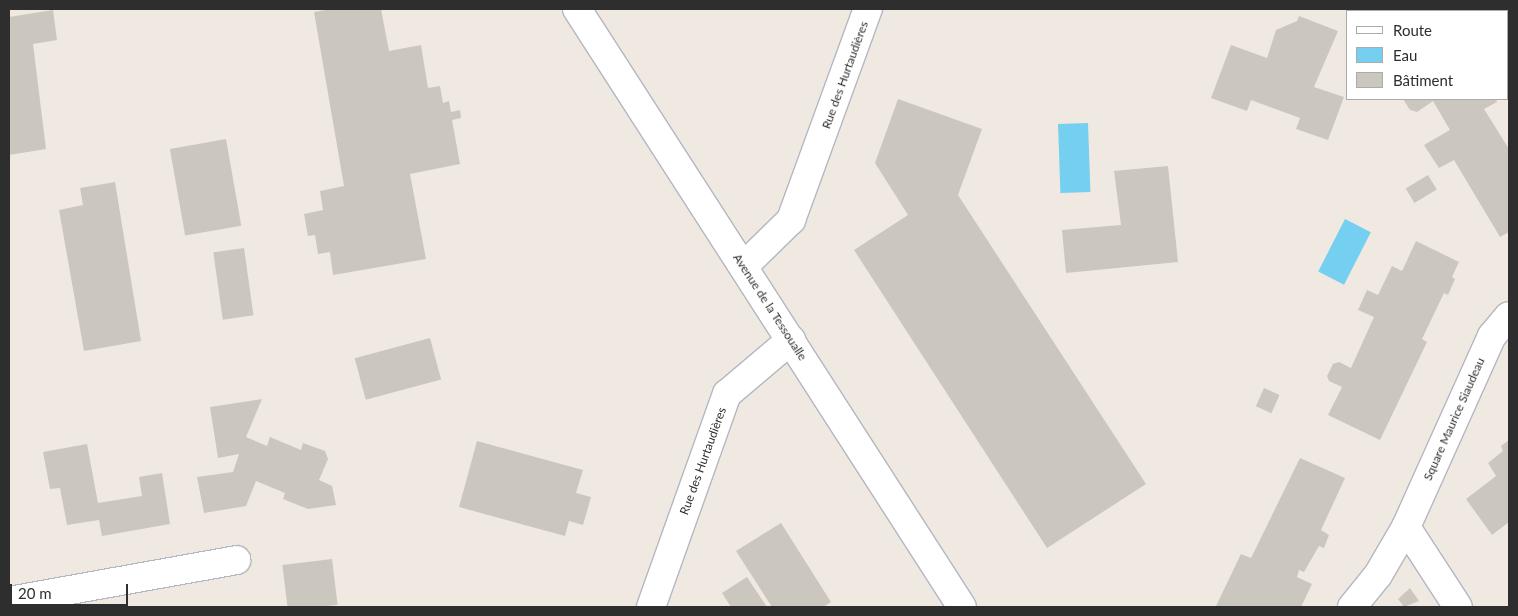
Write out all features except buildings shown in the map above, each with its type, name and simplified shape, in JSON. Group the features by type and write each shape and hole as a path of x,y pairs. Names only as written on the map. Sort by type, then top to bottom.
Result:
{"street":[{"name":"Avenue de la Tessoualle","path":"577,9 792,340 962,607"},
{"name":"Rue des Hurtaudières","path":"744,266 792,220 868,9"},
{"name":"Square Maurice Siaudeau","path":"1352,607 1378,575 1406,527 1492,336 1509,316"},
{"name":"Rue des Hurtaudières","path":"651,607 727,394 792,340"},
{"path":"1406,527 1458,607"},
{"path":"9,602 236,560"}],"water":[{"path":"1088,123 1090,192 1060,193 1058,124"},
{"path":"1345,219 1371,232 1344,285 1318,272"}]}
